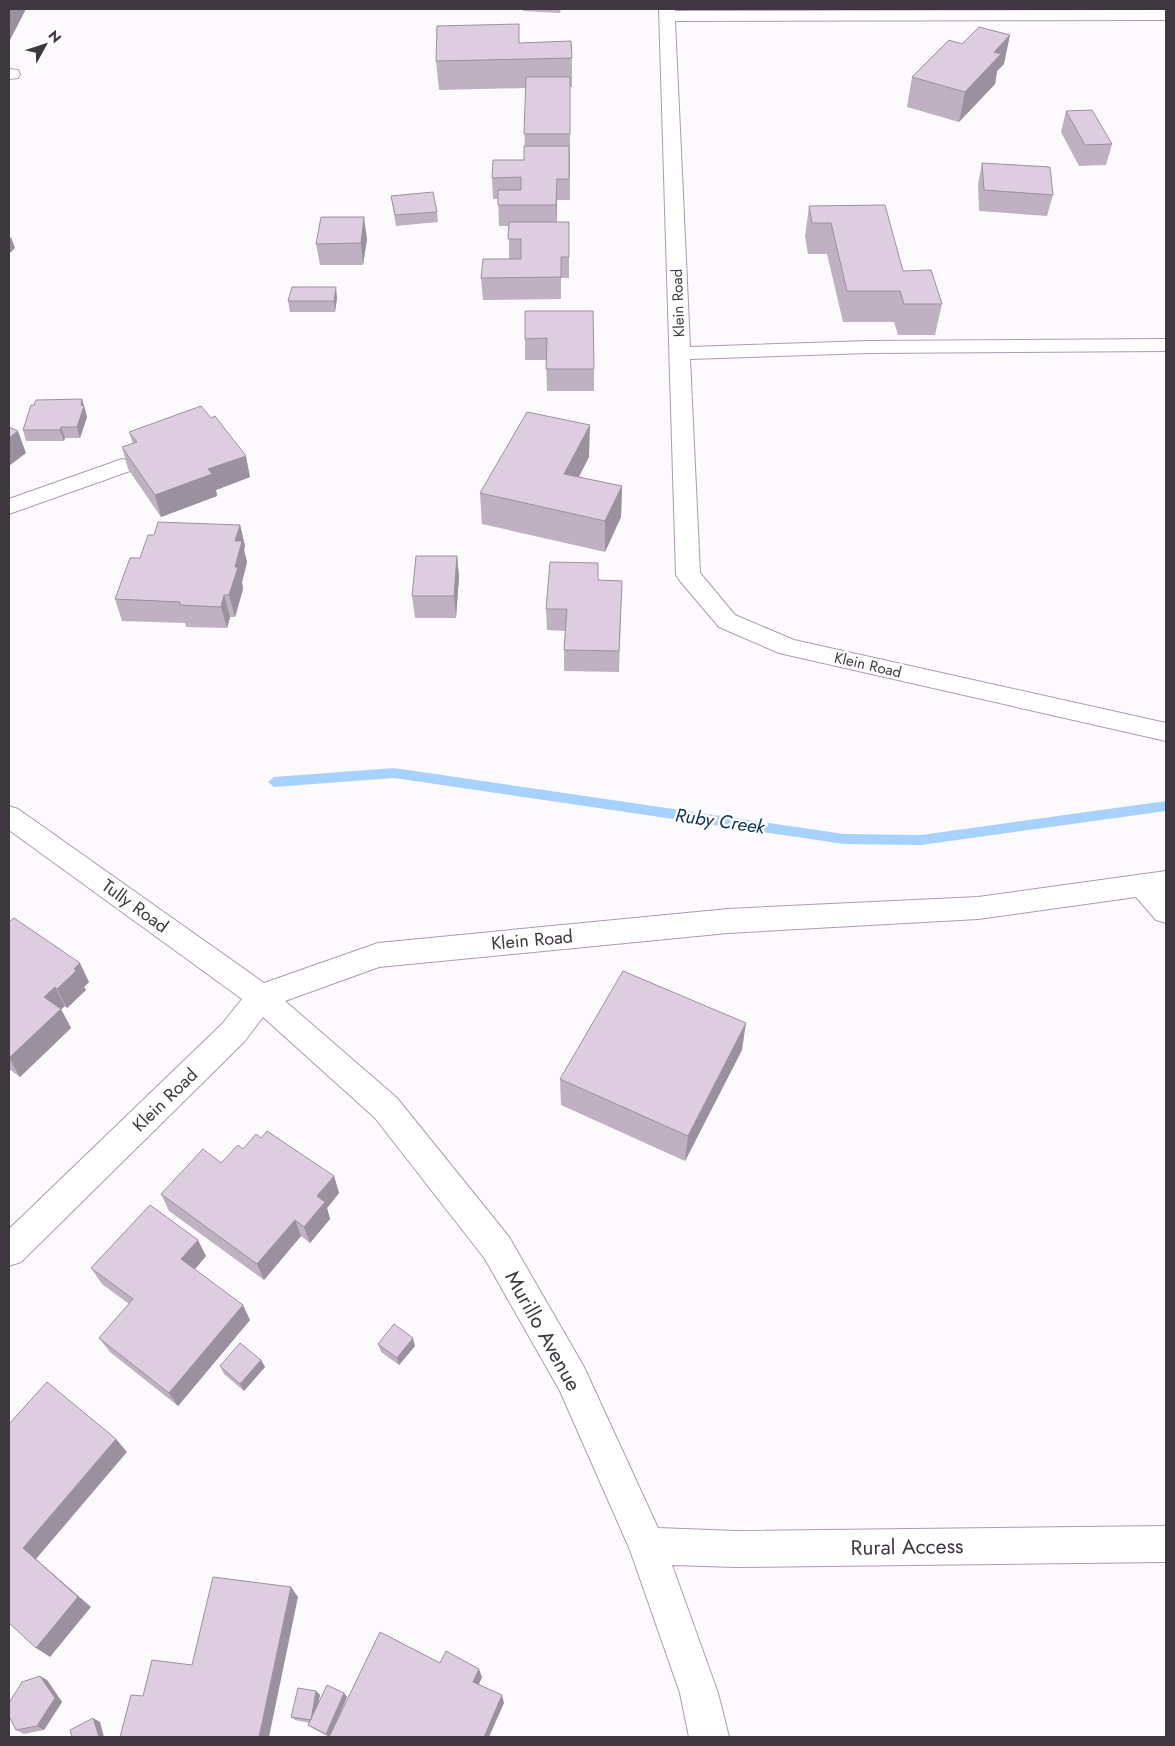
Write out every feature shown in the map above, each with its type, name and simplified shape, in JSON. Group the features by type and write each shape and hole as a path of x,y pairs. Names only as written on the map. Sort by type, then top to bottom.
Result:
{"street":[{"name":"Klein Road","path":"1166,15 667,12 688,574 727,621 788,647 1166,732"},
{"path":"680,353 869,347 1166,345"},
{"path":"9,507 122,466"},
{"name":"Tully Road","path":"9,816 261,997"},
{"name":"Klein Road","path":"9,1251 233,1033 261,997 378,955 728,921 978,908 1155,884"},
{"path":"1155,884 1166,912"},
{"name":"Murillo Avenue","path":"261,997 386,1108 497,1248 572,1379 647,1546 699,1693 709,1737"},
{"name":"Rural Access","path":"647,1546 736,1549 1166,1544"}],"building":[{"path":"519,24 519,43 571,41 572,58 436,61 437,26"},
{"path":"979,27 1010,35 994,52 1001,54 965,92 912,77 949,40 962,44"},
{"path":"526,77 570,77 570,134 524,134"},
{"path":"1092,110 1112,144 1085,145 1066,111"},
{"path":"524,146 569,146 569,179 557,179 556,205 498,205 498,190 521,190 521,177 492,178 493,160 524,160"},
{"path":"982,163 1050,167 1053,195 984,190"},
{"path":"433,192 437,212 395,215 391,196"},
{"path":"885,205 903,271 931,270 942,304 904,304 900,291 847,291 831,223 812,223 809,206"},
{"path":"321,217 364,217 361,243 316,244"},
{"path":"509,222 569,222 569,257 561,257 561,277 481,278 483,259 521,259 521,239 508,239"},
{"path":"292,287 336,287 334,301 288,301"},
{"path":"525,311 593,311 594,369 546,369 547,338 525,339"},
{"path":"82,399 81,405 84,406 77,427 61,427 60,430 23,430 31,405 34,405 36,400"},
{"path":"201,406 211,418 215,416 246,456 208,469 212,474 155,495 122,447 137,442 129,432"},
{"path":"527,412 590,425 564,474 622,486 605,521 480,493"},
{"path":"9,427 18,431 9,438"},
{"path":"158,522 240,525 235,541 242,541 235,567 238,567 229,595 224,595 221,607 180,605 180,602 115,599 130,558 140,558 148,535 154,535"},
{"path":"416,556 457,556 454,596 412,596"},
{"path":"550,562 598,563 598,580 622,581 619,651 564,650 567,609 546,609"},
{"path":"14,918 80,963 74,969 76,971 57,989 55,987 44,997 61,1009 9,1058 9,922"},
{"path":"623,971 746,1023 688,1136 560,1079"},
{"path":"267,1131 334,1176 317,1196 325,1202 304,1227 295,1220 257,1264 161,1194 203,1149 221,1163 238,1145 243,1149 256,1134 261,1138"},
{"path":"150,1205 198,1240 181,1259 243,1305 169,1393 99,1338 133,1299 91,1268"},
{"path":"394,1324 413,1338 397,1358 378,1344"},
{"path":"240,1343 261,1360 240,1384 220,1366"},
{"path":"47,1382 116,1439 23,1548 78,1597 36,1648 9,1623 9,1424"},
{"path":"213,1577 291,1587 259,1737 120,1737 131,1695 143,1696 152,1660 192,1665"},
{"path":"380,1632 440,1663 446,1651 479,1669 473,1682 502,1695 484,1737 329,1737"},
{"path":"40,1676 55,1698 37,1726 16,1730 9,1716 9,1703 22,1682"},
{"path":"327,1685 344,1693 326,1734 308,1725"},
{"path":"298,1688 316,1691 311,1720 291,1717"},
{"path":"93,1718 99,1737 72,1737 70,1730"}],"waterway":[{"name":"Ruby Creek","path":"274,782 394,773 844,839 921,840 1166,806"}]}
